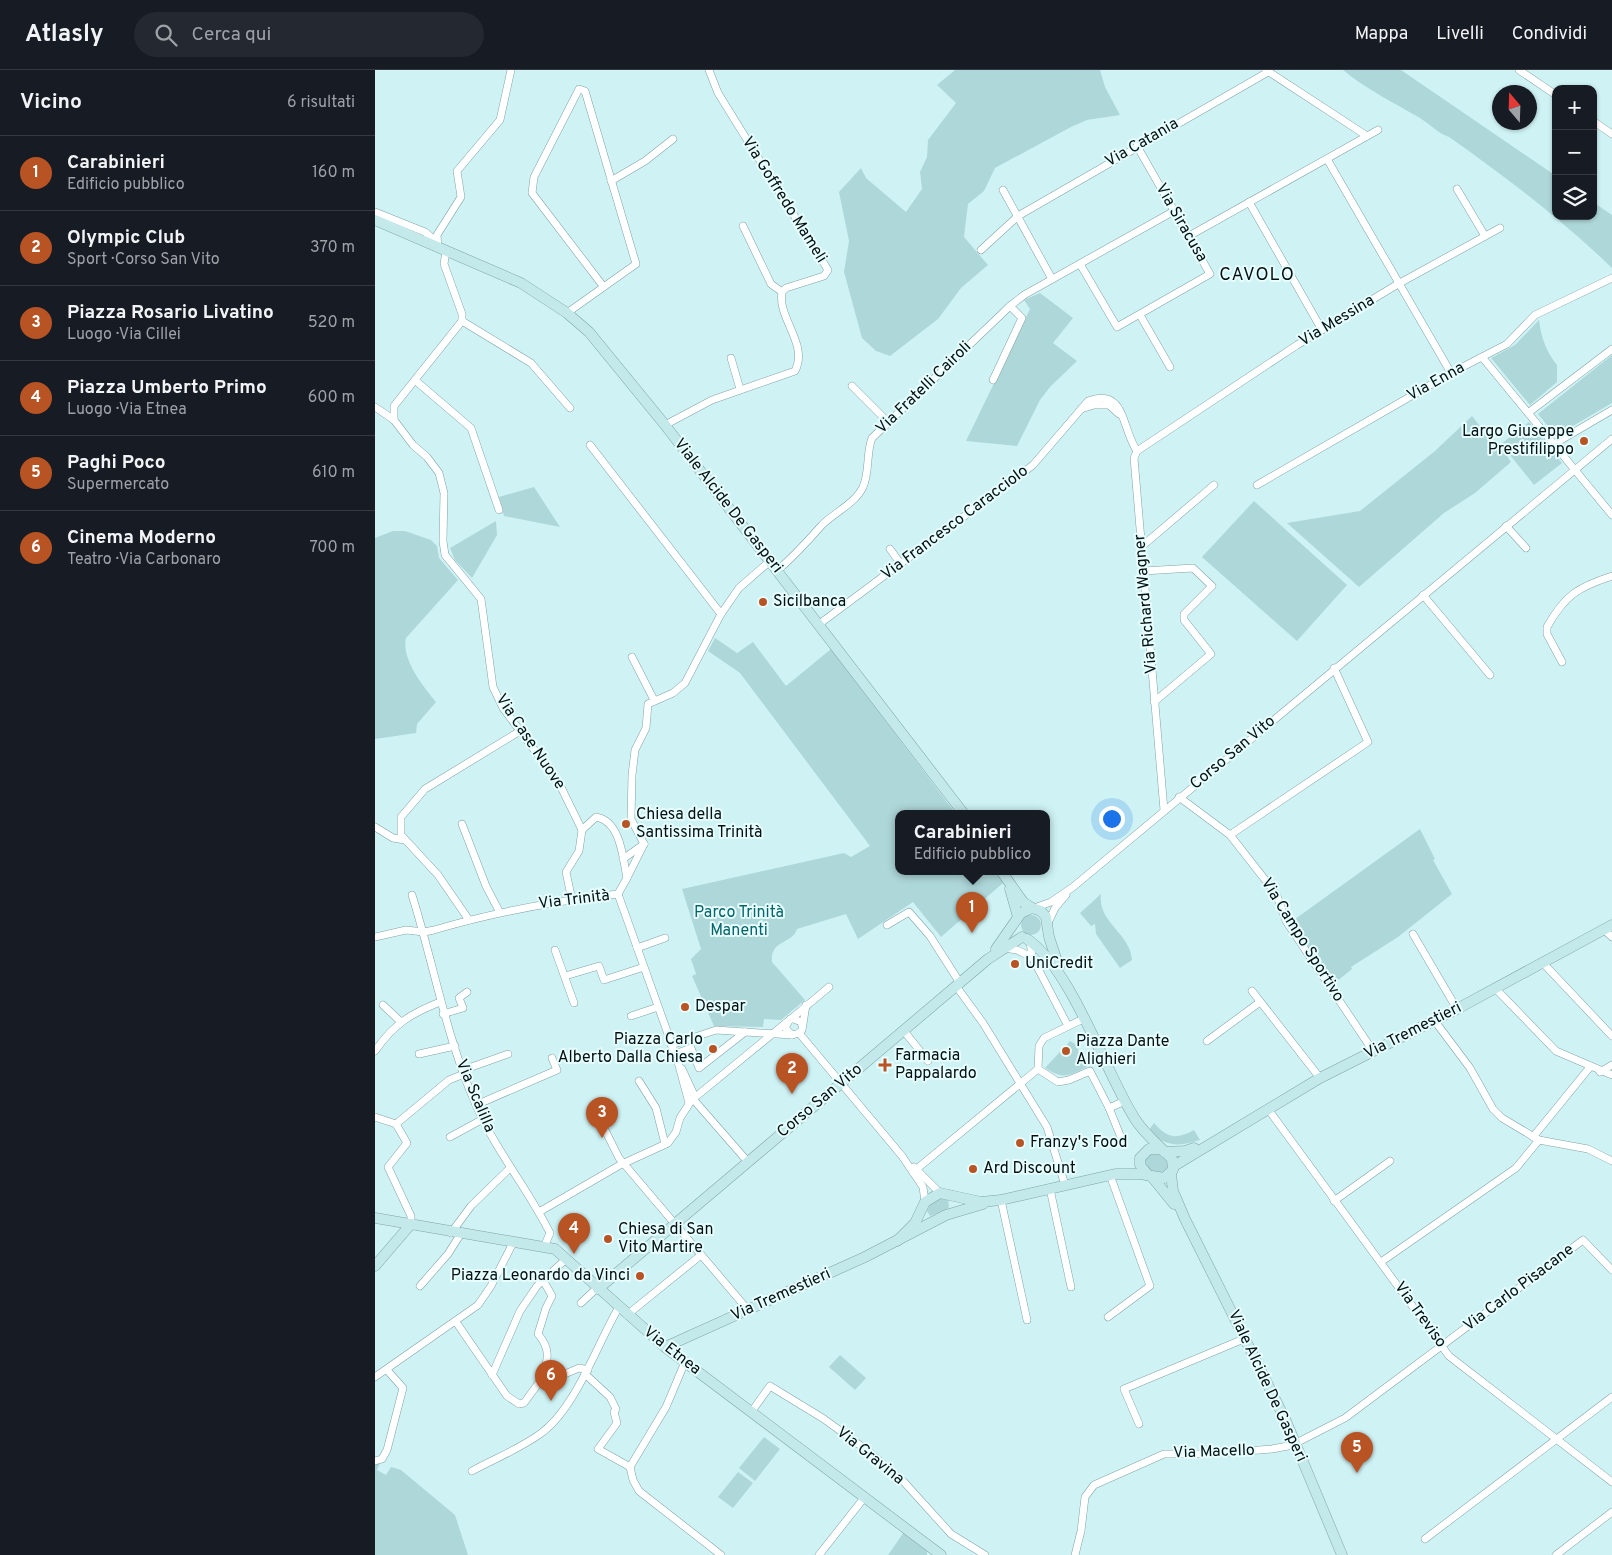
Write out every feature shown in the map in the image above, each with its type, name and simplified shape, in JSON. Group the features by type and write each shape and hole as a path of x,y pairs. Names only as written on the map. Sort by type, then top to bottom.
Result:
{"main road":[{"path":"375,220 438,247"},
{"path":"375,225 438,247"},
{"name":"Viale Alcide De Gasperi","path":"438,247 521,283 567,312 596,339 665,425 962,810"},
{"path":"1004,875 1017,919 1016,928 1049,960 1065,984 1134,1118 1142,1139 1141,1165 1185,1219"},
{"path":"1005,875 1023,902 1044,915 1065,984"},
{"path":"988,959 1023,911 1033,908"},
{"path":"988,959 1004,948 1026,939 1040,938 1047,926"},
{"name":"Via Tremestieri","path":"1215,1139 1320,1078 1457,1008 1608,927"},
{"name":"Corso San Vito","path":"598,1288 988,959"},
{"path":"1134,1118 1172,1159 1173,1191 1185,1219"},
{"path":"897,1241 911,1229 924,1206 943,1194 972,1201 998,1200 1113,1175 1129,1168 1149,1149 1185,1151 1215,1139"},
{"path":"1113,1175 1164,1178 1215,1139"},
{"path":"924,1206 922,1214 927,1220 943,1217 952,1206 943,1194"},
{"name":"Via Tremestieri","path":"665,1347 897,1241 943,1217 998,1200"},
{"name":"Via Etnea","path":"375,1218 456,1234 514,1241 555,1249 665,1347 941,1555"},
{"name":"Viale Alcide De Gasperi","path":"1185,1219 1246,1338 1295,1443 1342,1555"},
{"path":"375,1266 411,1224"}],"street":[{"path":"444,264 438,247 442,225 461,197 457,171 500,120 511,70"},
{"name":"Via Goffredo Mameli","path":"709,70 718,93 828,270 824,276 786,288 782,292"},
{"path":"1519,70 1552,93"},
{"path":"1267,71 1367,136"},
{"name":"Via Catania","path":"981,250 1018,216 1267,71"},
{"path":"567,312 636,264 585,91 579,89 534,176 532,193 603,286"},
{"path":"1597,124 1612,134"},
{"path":"1189,236 1377,130"},
{"path":"611,181 645,161 673,139"},
{"name":"Via Siracusa","path":"1080,264 1117,327 1209,274 1137,146"},
{"path":"1327,158 1398,284 1451,372"},
{"path":"1457,189 1485,236"},
{"path":"1003,190 1052,279"},
{"path":"1249,202 1322,330"},
{"name":"Via Fratelli Cairoli","path":"777,571 811,539 821,526 853,500 862,489 867,477 869,445 872,438 1010,306 1037,287 1174,211"},
{"path":"375,212 425,232 438,247 462,314 462,321 416,381 394,406 394,420"},
{"path":"425,232 442,225"},
{"path":"665,425 740,389 790,374 797,367 798,352 783,306 782,292 771,284 743,226"},
{"name":"Via Messina","path":"1137,451 1322,330 1398,284 1500,228"},
{"name":"Via Enna","path":"1257,485 1451,372 1507,344 1535,315 1612,278"},
{"path":"993,380 1022,318 1010,306"},
{"path":"1141,314 1170,367"},
{"path":"462,321 531,363 570,408"},
{"path":"1528,413 1612,349"},
{"path":"1482,357 1612,515"},
{"path":"731,358 740,389"},
{"path":"416,381 471,428 499,510"},
{"path":"852,386 888,422"},
{"name":"Via Francesco Caracciolo","path":"818,625 1033,465 1079,409 1095,398 1109,398 1119,408 1129,440 1137,451"},
{"name":"Via Case Nuove","path":"375,407 394,420 413,445 439,472 444,493 443,541 445,555 481,599 493,687 503,708 559,783 583,830"},
{"path":"1554,444 1612,410"},
{"name":"Corso San Vito","path":"1073,886 1612,439"},
{"path":"590,445 721,614"},
{"name":"Via Richard Wagner","path":"1137,451 1134,458 1164,810"},
{"path":"1141,546 1214,485"},
{"path":"1506,526 1526,548"},
{"path":"890,549 900,563"},
{"path":"644,844 631,819 632,775 635,750 646,728 648,704 673,693 685,683 721,614 739,588 770,561"},
{"path":"1143,571 1193,568 1212,586 1184,614 1183,620 1211,654 1155,702"},
{"path":"1562,662 1547,634 1550,620 1580,587 1612,576"},
{"path":"1423,595 1490,675"},
{"path":"632,657 654,700"},
{"path":"1230,835 1368,742 1334,668"},
{"path":"469,920 438,875 401,835 401,817 425,789 520,731"},
{"name":"Via Campo Sportivo","path":"1179,797 1230,835 1277,896 1286,921 1373,1051"},
{"name":"Via Trinità","path":"375,937 407,930 424,932 499,912 618,894 627,878 615,830 601,818 596,817 583,830"},
{"path":"462,824 486,886 499,912"},
{"path":"375,828 393,838 405,840"},
{"path":"572,900 566,872 579,851 583,830"},
{"path":"623,859 644,844"},
{"path":"627,878 644,844"},
{"path":"1033,908 1051,902 1073,886"},
{"path":"1047,926 1055,908 1073,886"},
{"path":"618,894 692,1100 747,1162"},
{"name":"Via Scalilla","path":"412,895 424,932 443,1014 476,1105 510,1168 539,1212 550,1237 544,1247"},
{"path":"887,925 909,912 929,936 1047,1128 1065,1185"},
{"path":"1608,927 1612,937"},
{"path":"1413,934 1457,1008"},
{"path":"637,948 665,938"},
{"path":"1026,939 1032,956 1068,1026"},
{"path":"1004,948 1017,950 1032,956"},
{"path":"555,950 574,1003"},
{"path":"1542,962 1612,1036"},
{"path":"565,976 599,966 604,980 644,968"},
{"path":"539,1212 624,1164 665,1144 672,1138 679,1118 692,1100 829,987"},
{"path":"1495,988 1556,1051 1600,1072 1612,1075"},
{"path":"1252,991 1320,1078"},
{"path":"443,1014 463,1008 459,998 467,992"},
{"path":"375,1051 390,1030 417,1011 440,1002"},
{"path":"1207,1041 1260,1002"},
{"path":"383,1005 401,1022"},
{"path":"798,1031 807,1006"},
{"path":"631,1016 658,1007"},
{"path":"915,1170 1036,1070 1039,1046 1044,1038 1083,1019"},
{"path":"789,1021 798,1020 798,1031 902,1156 943,1194"},
{"path":"1434,1020 1470,1068 1493,1109 1502,1118 1536,1139 1588,1149 1612,1162"},
{"path":"789,1021 786,1029 798,1031"},
{"path":"671,1044 716,1030 771,1034 798,1031"},
{"path":"904,1031 928,1061"},
{"path":"688,1039 699,1068 745,1032"},
{"path":"419,1054 455,1046"},
{"path":"675,1054 691,1048"},
{"path":"396,1124 449,1080 508,1054"},
{"path":"476,1105 557,1070 552,1058"},
{"path":"1600,1072 1612,1065"},
{"path":"1381,1262 1516,1168 1590,1067"},
{"path":"1036,1070 1058,1082 1069,1080 1090,1071 1120,1135"},
{"path":"639,1081 656,1108 665,1144"},
{"path":"1109,1108 1125,1101"},
{"name":"Via Treviso","path":"1268,1109 1442,1346 1464,1370 1612,1482"},
{"path":"375,1117 396,1124 407,1143 388,1167 411,1216 411,1224"},
{"path":"450,1137 483,1119"},
{"path":"601,1124 624,1164 748,1310"},
{"path":"1335,1201 1390,1161"},
{"path":"420,1286 448,1254 471,1206 510,1168"},
{"path":"915,1170 923,1187 924,1206"},
{"path":"1108,1317 1150,1286 1113,1175"},
{"path":"1050,1189 1071,1287"},
{"path":"998,1200 1027,1320"},
{"name":"Via Carlo Pisacane","path":"1295,1443 1345,1418 1583,1240 1612,1270"},
{"path":"375,1377 478,1306 491,1286 514,1241"},
{"path":"627,1315 701,1255"},
{"path":"492,1375 519,1311 543,1280 566,1260"},
{"path":"456,1322 507,1396 519,1404 524,1402 543,1377 549,1352 545,1341 538,1334 552,1296 543,1280"},
{"path":"581,1303 598,1288"},
{"path":"472,1471 541,1434 560,1413 586,1372 602,1336 619,1307"},
{"path":"1139,1424 1124,1389 1246,1338"},
{"path":"685,1362 666,1407 630,1467 633,1480 639,1491 721,1555"},
{"path":"543,1377 551,1378 579,1368 586,1372 610,1396 616,1409 614,1412 617,1423 598,1449 630,1467"},
{"path":"375,1461 382,1459 387,1450 403,1388 387,1370"},
{"name":"Via Gravina","path":"752,1411 770,1386 797,1401 868,1451 904,1482 951,1534 985,1555"},
{"path":"1425,1539 1612,1397"},
{"name":"Via Macello","path":"1075,1555 1081,1531 1085,1497 1088,1490 1101,1482 1164,1454 1209,1454 1272,1449 1295,1443"},
{"path":"819,1555 865,1498"},
{"path":"1556,1555 1612,1512"}],"green space":[{"path":"955,70 1100,70 1105,87 1120,115 1087,120 995,168 984,191 968,204 964,237 988,265 961,288 938,319 890,356 876,351 862,338 844,272 849,241 839,192 861,168 866,178 906,212 922,189 920,172 927,157 928,140 956,103 937,85"},
{"path":"1343,70 1401,70 1552,173 1552,215 1449,137"},
{"path":"1597,205 1612,215 1612,268 1558,220 1597,220"},
{"path":"1040,293 1073,318 1053,343 1077,361 1050,387 1040,400 1017,446 966,441 1030,309 1024,300"},
{"path":"1539,320 1545,345 1557,365 1557,382 1530,405 1491,358 1515,345"},
{"path":"1612,355 1612,403 1556,436 1538,414"},
{"path":"1472,416 1490,439 1496,440 1511,462 1475,493 1444,513 1359,587 1287,523 1360,511 1435,451"},
{"path":"1529,422 1562,463 1534,485 1501,444"},
{"path":"534,487 560,527 504,516 499,497"},
{"path":"1254,501 1347,585 1297,641 1202,557"},
{"path":"496,521 497,535 472,578 455,560 450,548"},
{"path":"393,531 405,531 431,540 437,546 439,558 458,580 406,638 407,655 414,672 436,702 417,724 416,733 375,739 375,538"},
{"name":"Parco Trinità Manenti","path":"715,638 737,653 753,642 786,686 831,649 953,810 895,810 895,875 998,875 1003,883 941,937 913,902 858,939 846,914 797,929 791,938 774,949 772,962 805,1000 781,1020 764,1019 763,1027 714,1026 692,976 696,974 691,959 701,949 682,889 844,853 851,857 870,846 740,673 708,651"},
{"path":"1420,829 1435,859 1433,860 1452,894 1398,937 1351,967 1352,969 1332,985 1320,967 1322,961 1320,958 1314,958 1291,922"},
{"path":"1101,894 1101,904 1104,912 1130,951 1132,960 1120,968 1096,934 1095,924 1091,926 1080,913"},
{"path":"1031,915 1038,918 1041,925 1038,932 1031,935 1024,932 1021,925 1024,918"},
{"path":"1070,1041 1075,1044 1087,1067 1066,1075 1057,1074 1045,1068"},
{"path":"1154,1123 1163,1132 1172,1136 1182,1135 1194,1130 1200,1140 1185,1144 1172,1144 1160,1140 1149,1130"},
{"path":"1158,1154 1166,1160 1169,1166 1166,1172 1158,1174 1150,1170 1145,1161 1148,1155"},
{"path":"940,1197 948,1199 949,1208 930,1216 927,1211 931,1202"},
{"path":"840,1355 866,1378 855,1390 829,1367"},
{"path":"764,1437 780,1449 755,1481 739,1468"},
{"path":"380,1463 377,1470 386,1475 391,1467 401,1470 455,1515 468,1555 375,1555 375,1464"},
{"path":"738,1472 753,1483 733,1508 718,1497"},
{"path":"904,1532 927,1550 927,1555 888,1555"}],"place":[{"name":"Largo Giuseppe Prestifilippo","path":"1584,441"},
{"name":"Sicilbanca","path":"763,602"},
{"name":"Chiesa della Santissima Trinità","path":"626,824"},
{"name":"Carabinieri","path":"972,933"},
{"name":"UniCredit","path":"1015,964"},
{"name":"Despar","path":"685,1007"},
{"name":"Piazza Carlo Alberto Dalla Chiesa","path":"713,1049"},
{"name":"Piazza Dante Alighieri","path":"1066,1051"},
{"name":"Farmacia Pappalardo","path":"885,1065"},
{"name":"Olympic Club","path":"792,1094"},
{"name":"Piazza Rosario Livatino","path":"602,1138"},
{"name":"Franzy's Food","path":"1020,1143"},
{"name":"Ard Discount","path":"973,1169"},
{"name":"Chiesa di San Vito Martire","path":"608,1239"},
{"name":"Piazza Umberto Primo","path":"574,1254"},
{"name":"Piazza Leonardo da Vinci","path":"640,1276"},
{"name":"Cinema Moderno","path":"551,1401"},
{"name":"Paghi Poco","path":"1357,1473"}],"district":[{"name":"CAVOLO","path":"1257,275"}]}
